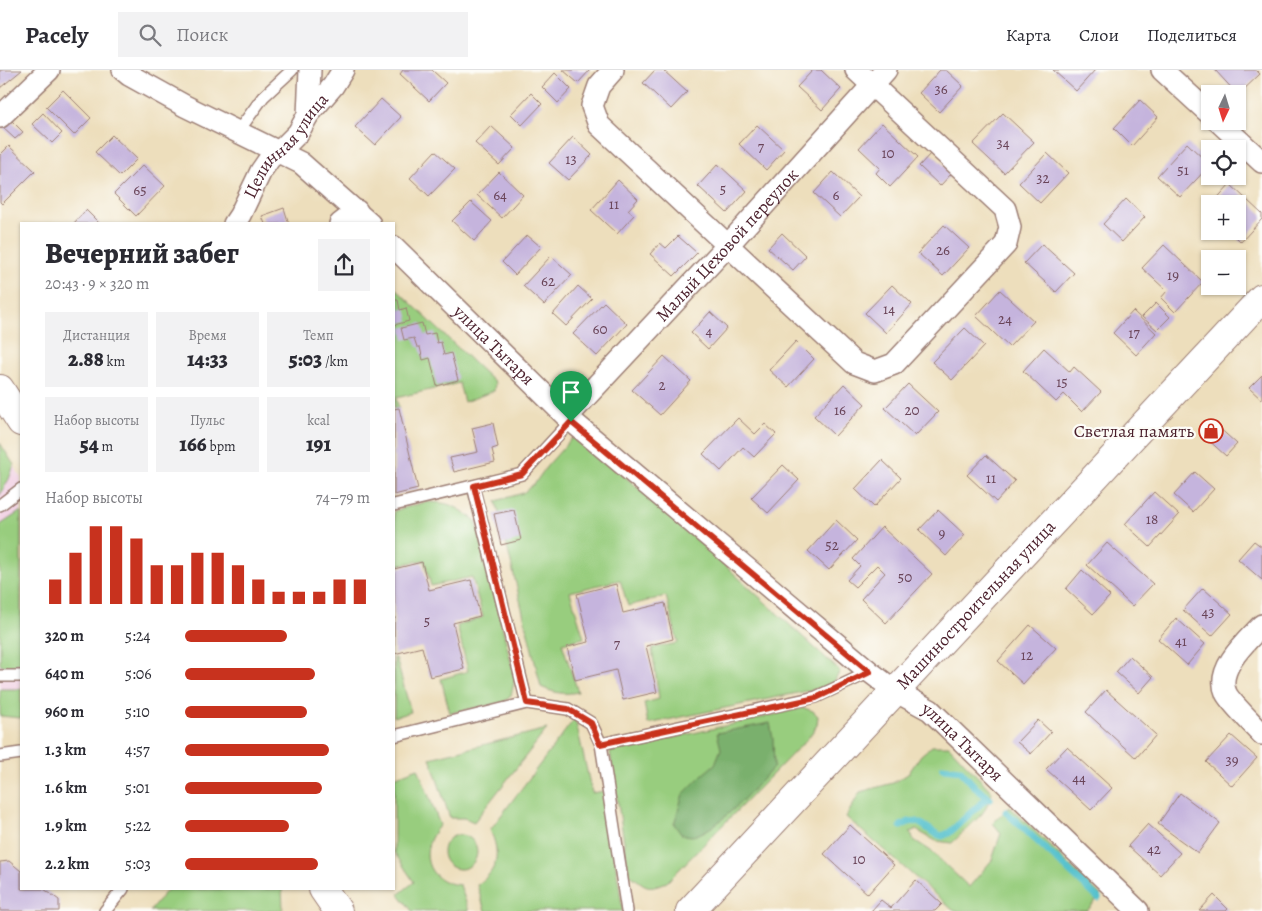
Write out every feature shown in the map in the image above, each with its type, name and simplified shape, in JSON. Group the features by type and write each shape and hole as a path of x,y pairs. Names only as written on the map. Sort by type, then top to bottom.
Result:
{"main road":[{"name":"Машиностроительная улица","path":"690,911 1262,298"},
{"path":"325,890 338,911"}],"street":[{"path":"0,117 49,70"},
{"path":"123,70 128,75 237,133 301,162 364,217"},
{"path":"308,115 310,70"},
{"name":"Целинная улица","path":"235,222 261,171 270,158 280,152 298,133 308,115 333,86 342,70"},
{"path":"613,70 599,86 592,106 599,125 854,363 875,372 894,364 1006,244 1010,227 1005,209 879,78 856,70"},
{"path":"1162,70 1201,106"},
{"name":"Малый Цеховой переулок","path":"569,419 879,78"},
{"path":"1228,130 1262,162"},
{"path":"347,222 364,217"},
{"name":"улица Тытаря","path":"395,248 569,419 870,672 895,691 930,710 1138,911"},
{"path":"1262,625 1230,662 1223,680 1226,694 1262,734"}],"lane":[{"path":"237,133 262,97 292,70"},
{"path":"395,505 522,474 569,419"},
{"path":"474,486 527,703"},
{"path":"0,505 20,491"},
{"path":"600,744 816,698 870,672"},
{"path":"0,676 20,676"},
{"path":"395,736 527,703 568,709 591,723 600,744 627,911"},
{"path":"0,756 20,754"},
{"path":"105,911 122,890"}],"shaded area":[{"path":"14,465 20,476 20,689 15,690 0,689 0,495"}],"green space":[{"path":"395,288 495,383 494,391 464,402 459,383 396,398 399,408 395,409"},
{"path":"579,437 680,524 840,671 833,684 648,724 644,703 659,699 652,648 678,643 666,596 628,606 620,580 570,592 584,638 562,643 578,692 559,693 541,687 496,501 523,493 535,483 547,466 572,438"},
{"path":"0,443 14,465 0,495"},
{"path":"425,502 441,503 452,506 476,521 515,678 511,696 504,702 450,713 441,679 468,671 457,626 483,617 472,577 431,586 424,560 395,566 395,511"},
{"path":"20,512 20,662 6,666 0,665 0,525"},
{"path":"395,658 396,658 411,712 395,717"},
{"path":"0,689 20,689 20,718 0,716"},
{"path":"804,708 813,711 818,716 817,725 809,737 667,882 655,886 647,886 629,874 610,752"},
{"path":"575,718 592,793 604,791 623,911 485,911 477,885 489,874 496,861 496,846 490,830"},
{"path":"770,723 773,739 774,767 738,805 716,824 694,836 681,834 674,824 683,794 715,764 721,749 717,733"},
{"path":"547,729 474,822 464,818 450,818 430,758"},
{"path":"932,746 949,746 992,792 981,815 952,843 936,841 916,830 910,832 914,840 931,851 969,887 992,860 1001,833 993,823 1010,807 1101,895 1087,911 954,911 846,817 860,792 893,783 908,774 921,755"},
{"path":"418,768 440,825 433,834 429,844 428,863 432,871 439,878 448,883 460,885 469,911 412,911 399,894 414,882 395,854 395,777"},
{"path":"460,835 467,836 472,840 476,845 476,859 472,864 467,868 460,869 453,868 448,864 444,859 443,852 444,845 448,840 453,836"},
{"path":"167,890 282,890 283,908 281,911 150,911"}],"building":[{"path":"0,70 22,70 0,88"},
{"path":"403,70 432,70 446,83 429,101 400,74"},
{"path":"563,70 590,70 578,83"},
{"path":"655,70 663,70 687,92 671,109 643,83"},
{"path":"813,70 821,70 841,89 822,110 797,87"},
{"path":"940,70 946,70 963,86 939,112 919,93"},
{"path":"1053,70 1095,70 1076,91"},
{"path":"1215,70 1256,70 1260,74 1246,87 1246,85 1229,85"},
{"path":"555,73 571,89 558,103 542,87"},
{"path":"63,90 91,118 74,135 46,107"},
{"path":"531,93 542,104 522,125 511,114"},
{"path":"381,99 401,117 375,145 355,127"},
{"path":"1140,100 1158,117 1132,146 1114,128"},
{"path":"43,113 62,133 52,143 32,124"},
{"path":"1003,113 1034,142 1004,173 973,144"},
{"path":"9,118 23,132 15,139 1,126"},
{"path":"882,123 918,157 890,187 876,173 880,168 859,148"},
{"path":"757,125 784,150 766,170 739,144"},
{"path":"491,126 515,148 499,165 475,143"},
{"path":"112,135 137,159 120,176 95,152"},
{"path":"573,137 592,155 568,180 549,163"},
{"path":"1187,143 1201,156 1201,175 1180,197 1157,176"},
{"path":"9,146 35,171 2,204 0,202 0,155"},
{"path":"435,151 455,169 429,196 410,178"},
{"path":"931,153 952,173 940,186 919,166"},
{"path":"1047,153 1068,173 1040,203 1019,183"},
{"path":"718,164 747,191 727,213 698,186"},
{"path":"143,165 165,186 136,216 114,194"},
{"path":"499,172 523,195 502,218 477,195"},
{"path":"833,172 859,197 840,217 814,193"},
{"path":"618,180 638,199 628,210 634,215 617,234 591,210"},
{"path":"1231,185 1242,195 1220,195"},
{"path":"1126,199 1145,217 1122,242 1103,224"},
{"path":"1246,199 1262,214 1262,219 1246,237"},
{"path":"471,202 492,221 474,241 452,221"},
{"path":"284,208 288,222 264,222 262,216"},
{"path":"86,210 98,222 75,222"},
{"path":"944,225 969,248 943,276 918,253"},
{"path":"782,233 806,256 793,270 768,248"},
{"path":"527,235 541,247 515,275 502,262"},
{"path":"678,236 697,253 674,276 650,254 660,243 666,248"},
{"path":"1042,244 1074,273 1056,292 1024,263"},
{"path":"1164,245 1201,280 1201,284 1175,312 1161,298 1167,291 1142,268"},
{"path":"551,256 572,275 544,305 523,286"},
{"path":"892,285 912,304 886,333 865,313"},
{"path":"578,286 592,299 566,326 553,314"},
{"path":"1000,290 1034,321 1009,347 976,316"},
{"path":"395,300 398,300 400,310 406,308 409,321 395,325"},
{"path":"604,302 627,324 597,356 573,334"},
{"path":"1156,303 1170,317 1157,330 1142,317"},
{"path":"1133,311 1156,333 1136,355 1113,333"},
{"path":"710,312 727,328 708,349 691,333"},
{"path":"422,323 425,335 435,333 437,343 441,342 444,355 451,353 458,380 437,386 430,358 423,360 420,347 417,347 414,338 404,340 401,328"},
{"path":"965,328 984,346 952,380 932,362"},
{"path":"796,341 814,359 788,387 769,370"},
{"path":"1044,348 1070,372 1074,367 1101,392 1082,412 1064,394 1056,402 1023,371"},
{"path":"664,356 691,381 660,415 632,390"},
{"path":"1262,375 1262,400 1249,388"},
{"path":"844,384 865,404 835,436 814,416"},
{"path":"908,384 938,412 915,436 885,408"},
{"path":"399,408 418,489 395,495 395,409"},
{"path":"738,418 755,434 765,424 776,434 754,457 743,447 721,471 703,454"},
{"path":"493,423 498,447 492,449 495,462 454,472 450,458 478,452 472,428"},
{"path":"1216,425 1237,444 1226,456 1205,437"},
{"path":"986,455 1015,481 996,502 967,475"},
{"path":"882,460 901,478 874,507 855,489"},
{"path":"783,465 799,480 768,513 751,498"},
{"path":"1195,472 1214,489 1193,512 1174,495"},
{"path":"1154,492 1179,515 1150,547 1125,524"},
{"path":"514,510 521,540 501,545 494,514"},
{"path":"938,510 965,535 946,556 919,530"},
{"path":"836,520 857,540 829,570 808,551"},
{"path":"882,527 932,574 886,623 861,599 885,573 877,565 855,587 847,580 860,566 853,559"},
{"path":"1254,541 1262,547 1262,580 1238,559"},
{"path":"1107,543 1153,584 1132,606 1087,565"},
{"path":"422,562 429,590 471,580 480,616 453,623 464,669 430,677 422,647 395,654 395,569"},
{"path":"1082,570 1110,596 1093,614 1066,589"},
{"path":"616,584 623,613 665,603 673,639 646,646 657,692 623,700 616,670 575,680 567,647 589,642 577,594"},
{"path":"1203,588 1232,614 1212,636 1183,610"},
{"path":"1176,618 1205,644 1187,665 1158,639"},
{"path":"1030,625 1056,648 1023,684 998,661"},
{"path":"1130,656 1153,677 1139,693 1116,672"},
{"path":"1106,690 1156,735 1136,758 1086,712"},
{"path":"1038,720 1051,732 1031,754 1017,742"},
{"path":"1231,735 1257,758 1232,786 1206,762"},
{"path":"1067,747 1112,788 1091,810 1046,769"},
{"path":"1180,793 1220,823 1198,853 1158,824"},
{"path":"1148,824 1180,853 1160,875 1128,846"},
{"path":"850,825 894,865 868,894 824,854"},
{"path":"9,861 20,870 20,890 45,890 59,900 59,911 0,911 0,862"},
{"path":"916,880 942,904 935,911 871,911 881,900 891,908"},
{"path":"1214,895 1228,909 1226,911 1199,911"}],"waterway":[{"path":"943,768 960,770 976,788 990,799"},
{"path":"901,826 907,822 918,822 942,836 949,833 988,797"},
{"path":"1006,812 1098,898"}],"place":[{"name":"Светлая память","path":"1211,431"}],"route":[{"path":"571,422 870,672 816,698 600,744 591,723 568,709 527,703 474,486 522,474 571,422"}]}
